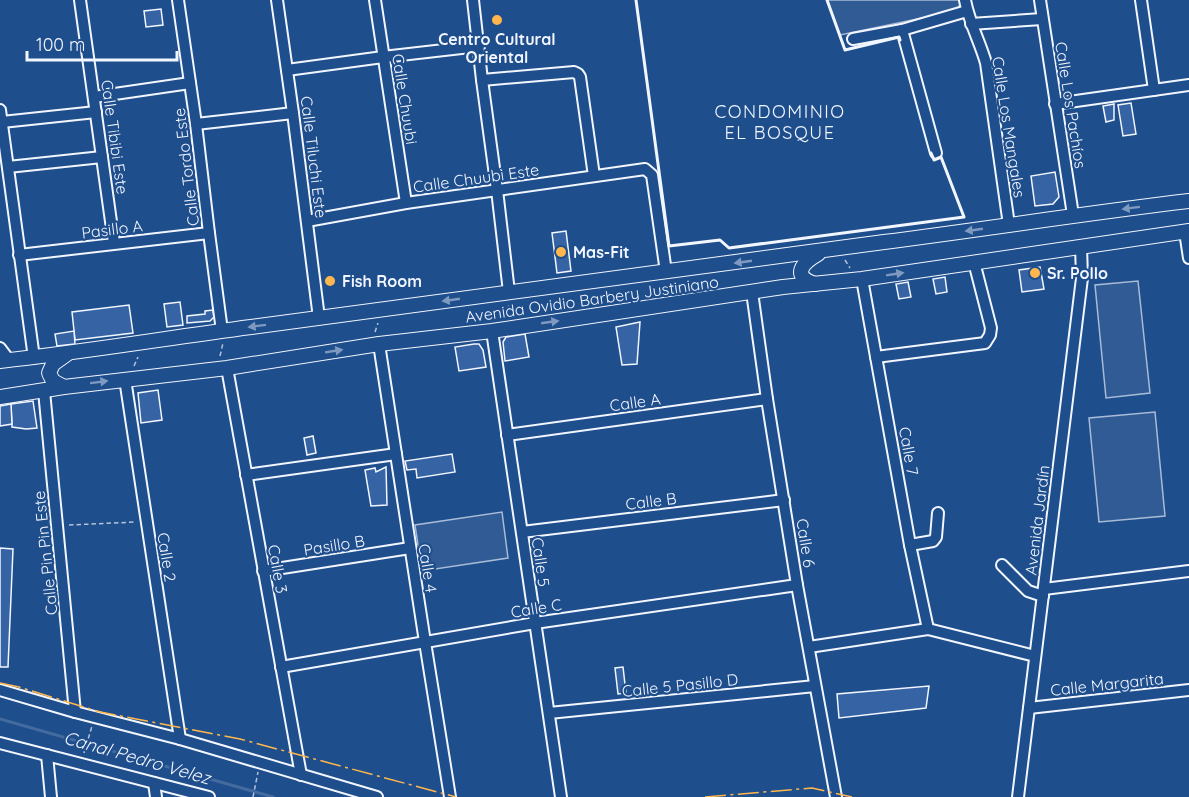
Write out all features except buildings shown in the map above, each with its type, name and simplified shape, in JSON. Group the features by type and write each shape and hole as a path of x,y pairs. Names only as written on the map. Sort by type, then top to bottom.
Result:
{"main road":[{"name":"Avenida Ovidio Barbery Justiniano","path":"4,361 1189,201"},
{"name":"Avenida Ovidio Barbery Justiniano","path":"0,397 222,368 375,344 496,330 783,287 817,285 1187,231"},
{"path":"817,285 806,281 801,269 804,263 822,251"},
{"path":"782,256 794,264 795,270 790,281 783,287"},
{"path":"64,387 53,381 50,373 53,364 68,353"}],"street":[{"name":"Calle Tibibi Este","path":"80,0 114,243"},
{"name":"Calle Tordo Este","path":"178,0 196,124 208,232 224,331"},
{"name":"Calle Tiluchi Este","path":"277,0 319,318"},
{"name":"Calle Chuubi","path":"375,0 406,203"},
{"path":"473,0 511,292"},
{"name":"Calle Los Pachíos","path":"1040,0 1073,215"},
{"path":"1141,0 1154,90"},
{"path":"854,39 902,30 966,5"},
{"name":"Calle Los Mangales","path":"966,5 986,63 1009,225"},
{"path":"971,24 1042,19"},
{"path":"902,30 936,153"},
{"path":"287,70 479,46"},
{"path":"482,80 574,72 578,74 594,176"},
{"path":"94,97 190,83"},
{"path":"1055,104 1189,85"},
{"path":"0,110 34,358"},
{"path":"2,122 96,112"},
{"path":"196,124 293,113"},
{"path":"8,166 102,157"},
{"name":"Calle Chuubi Este","path":"307,221 406,203 645,169 652,175 666,272"},
{"path":"1187,231 1189,258"},
{"name":"Pasillo A","path":"19,255 208,232"},
{"name":"Avenida Jardín","path":"1018,797 1082,278 1081,246"},
{"path":"876,357 986,343 991,328 974,262"},
{"name":"Calle 7","path":"859,279 928,629"},
{"name":"Calle 6","path":"752,292 797,585 836,797"},
{"name":"Calle 5","path":"496,330 507,435 561,797"},
{"name":"Calle 4","path":"375,344 396,454 450,797"},
{"path":"0,348 4,361"},
{"name":"Calle 3","path":"222,368 246,475 301,775"},
{"name":"Calle 2","path":"128,379 146,522 180,739"},
{"name":"Calle Pin Pin Este","path":"44,391 75,712"},
{"name":"Calle A","path":"507,435 767,399"},
{"path":"246,475 396,454"},
{"name":"Calle B","path":"522,532 784,500"},
{"path":"910,545 933,541 936,537 938,513"},
{"name":"Pasillo B","path":"263,571 410,548"},
{"path":"1002,565 1028,591 1043,593 1189,571"},
{"name":"Calle C","path":"281,667 535,623 797,585"},
{"path":"809,647 928,629 1035,656"},
{"name":"Calle 5 Pasillo D","path":"549,713 815,686"},
{"path":"0,690 180,739 376,797"},
{"name":"Calle Margarita","path":"1029,708 1189,690"},
{"path":"0,743 209,797"},
{"path":"47,755 51,797"},
{"path":"154,783 156,797"}],"path":[{"path":"838,249 859,279"},
{"path":"496,330 511,292"},
{"path":"375,344 381,310"},
{"path":"222,368 224,331"},
{"path":"128,379 143,342"},
{"path":"57,525 146,522"},
{"path":"84,755 93,722"},
{"path":"253,797 258,773"}],"shaded area":[{"path":"827,0 959,0 960,5 956,11 840,35"},
{"path":"1138,281 1150,393 1106,398 1095,285"},
{"path":"1155,412 1165,516 1099,522 1089,418"},
{"path":"502,512 508,558 422,571 415,525"}],"waterway":[{"name":"Canal Pedro Velez","path":"0,719 273,797"}],"wall":[{"path":"636,0 669,246 720,240 729,248 964,217 941,157 934,160 931,153"},
{"path":"827,0 845,50 899,37 900,40"}],"power":[{"path":"0,683 100,712 240,739 456,797"},
{"path":"705,797 812,788 852,797"}],"place":[{"name":"Centro Cultural Oriental","path":"497,20"},
{"name":"Mas-Fit","path":"561,252"},
{"name":"Sr. Pollo","path":"1035,273"},
{"name":"Fish Room","path":"330,281"}],"district":[{"name":"CONDOMINIO EL BOSQUE","path":"780,122"}]}
